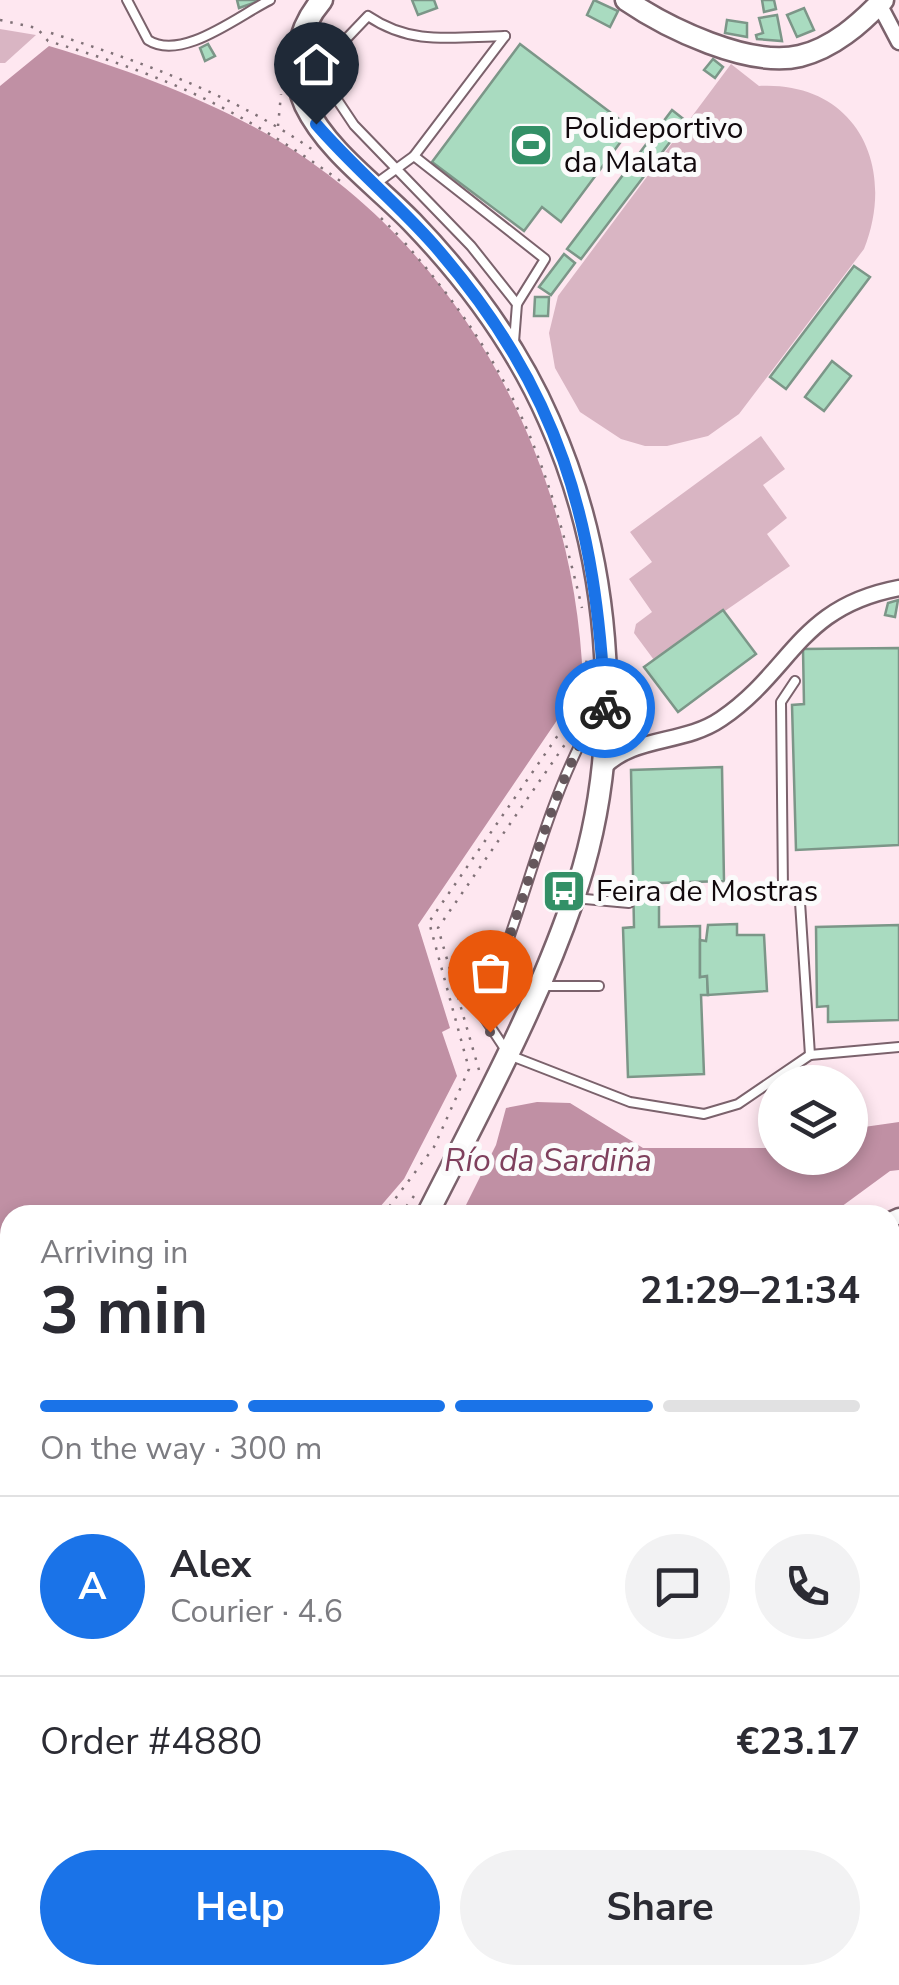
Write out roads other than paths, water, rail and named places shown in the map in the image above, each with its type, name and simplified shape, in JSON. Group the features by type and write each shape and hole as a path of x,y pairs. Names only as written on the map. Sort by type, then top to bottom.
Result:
{"main road":[{"path":"322,0 301,33 299,89 316,124 365,184 442,255 513,352 549,420 582,517 595,573 606,740 574,898 509,1055 432,1205"},
{"path":"626,0 684,34 777,58 799,56 834,41 860,24 881,2"}],"street":[{"path":"881,2 899,42"},
{"path":"602,770 621,751 638,744 679,739 723,718 822,618 864,594 899,588"},
{"path":"606,714 638,744"}],"lane":[{"path":"127,0 148,40 170,46 194,39 270,0"},
{"path":"365,184 398,169 414,156 505,36 412,38 393,33 368,16 348,38 331,71 334,95 354,125 398,169 471,246 518,304"},
{"path":"414,156 546,259 518,304 513,352"},
{"path":"795,681 781,702 783,889 800,902 810,1056"},
{"path":"606,740 581,742 552,800 532,878 480,1010 509,1055 630,1102 704,1114 738,1104 810,1056 899,1047"},
{"path":"574,898 629,903"},
{"path":"539,985 600,986"}],"water":[{"path":"49,46 214,107 267,134 336,181 397,236 450,299 495,368 531,441 558,519 575,600 583,682 418,925 450,1028 442,1032 457,1076 404,1179 382,1205 0,1205 0,86"},
{"name":"Río da Sardiña","path":"537,1102 570,1103 643,1148 758,1148 758,1175 868,1175 868,1126 899,1122 899,1170 890,1171 844,1205 466,1205 496,1145 506,1108"}],"place":[{"name":"Polideportivo da Malata","path":"531,145"},
{"name":"Feira de Mostras","path":"564,891"}]}
